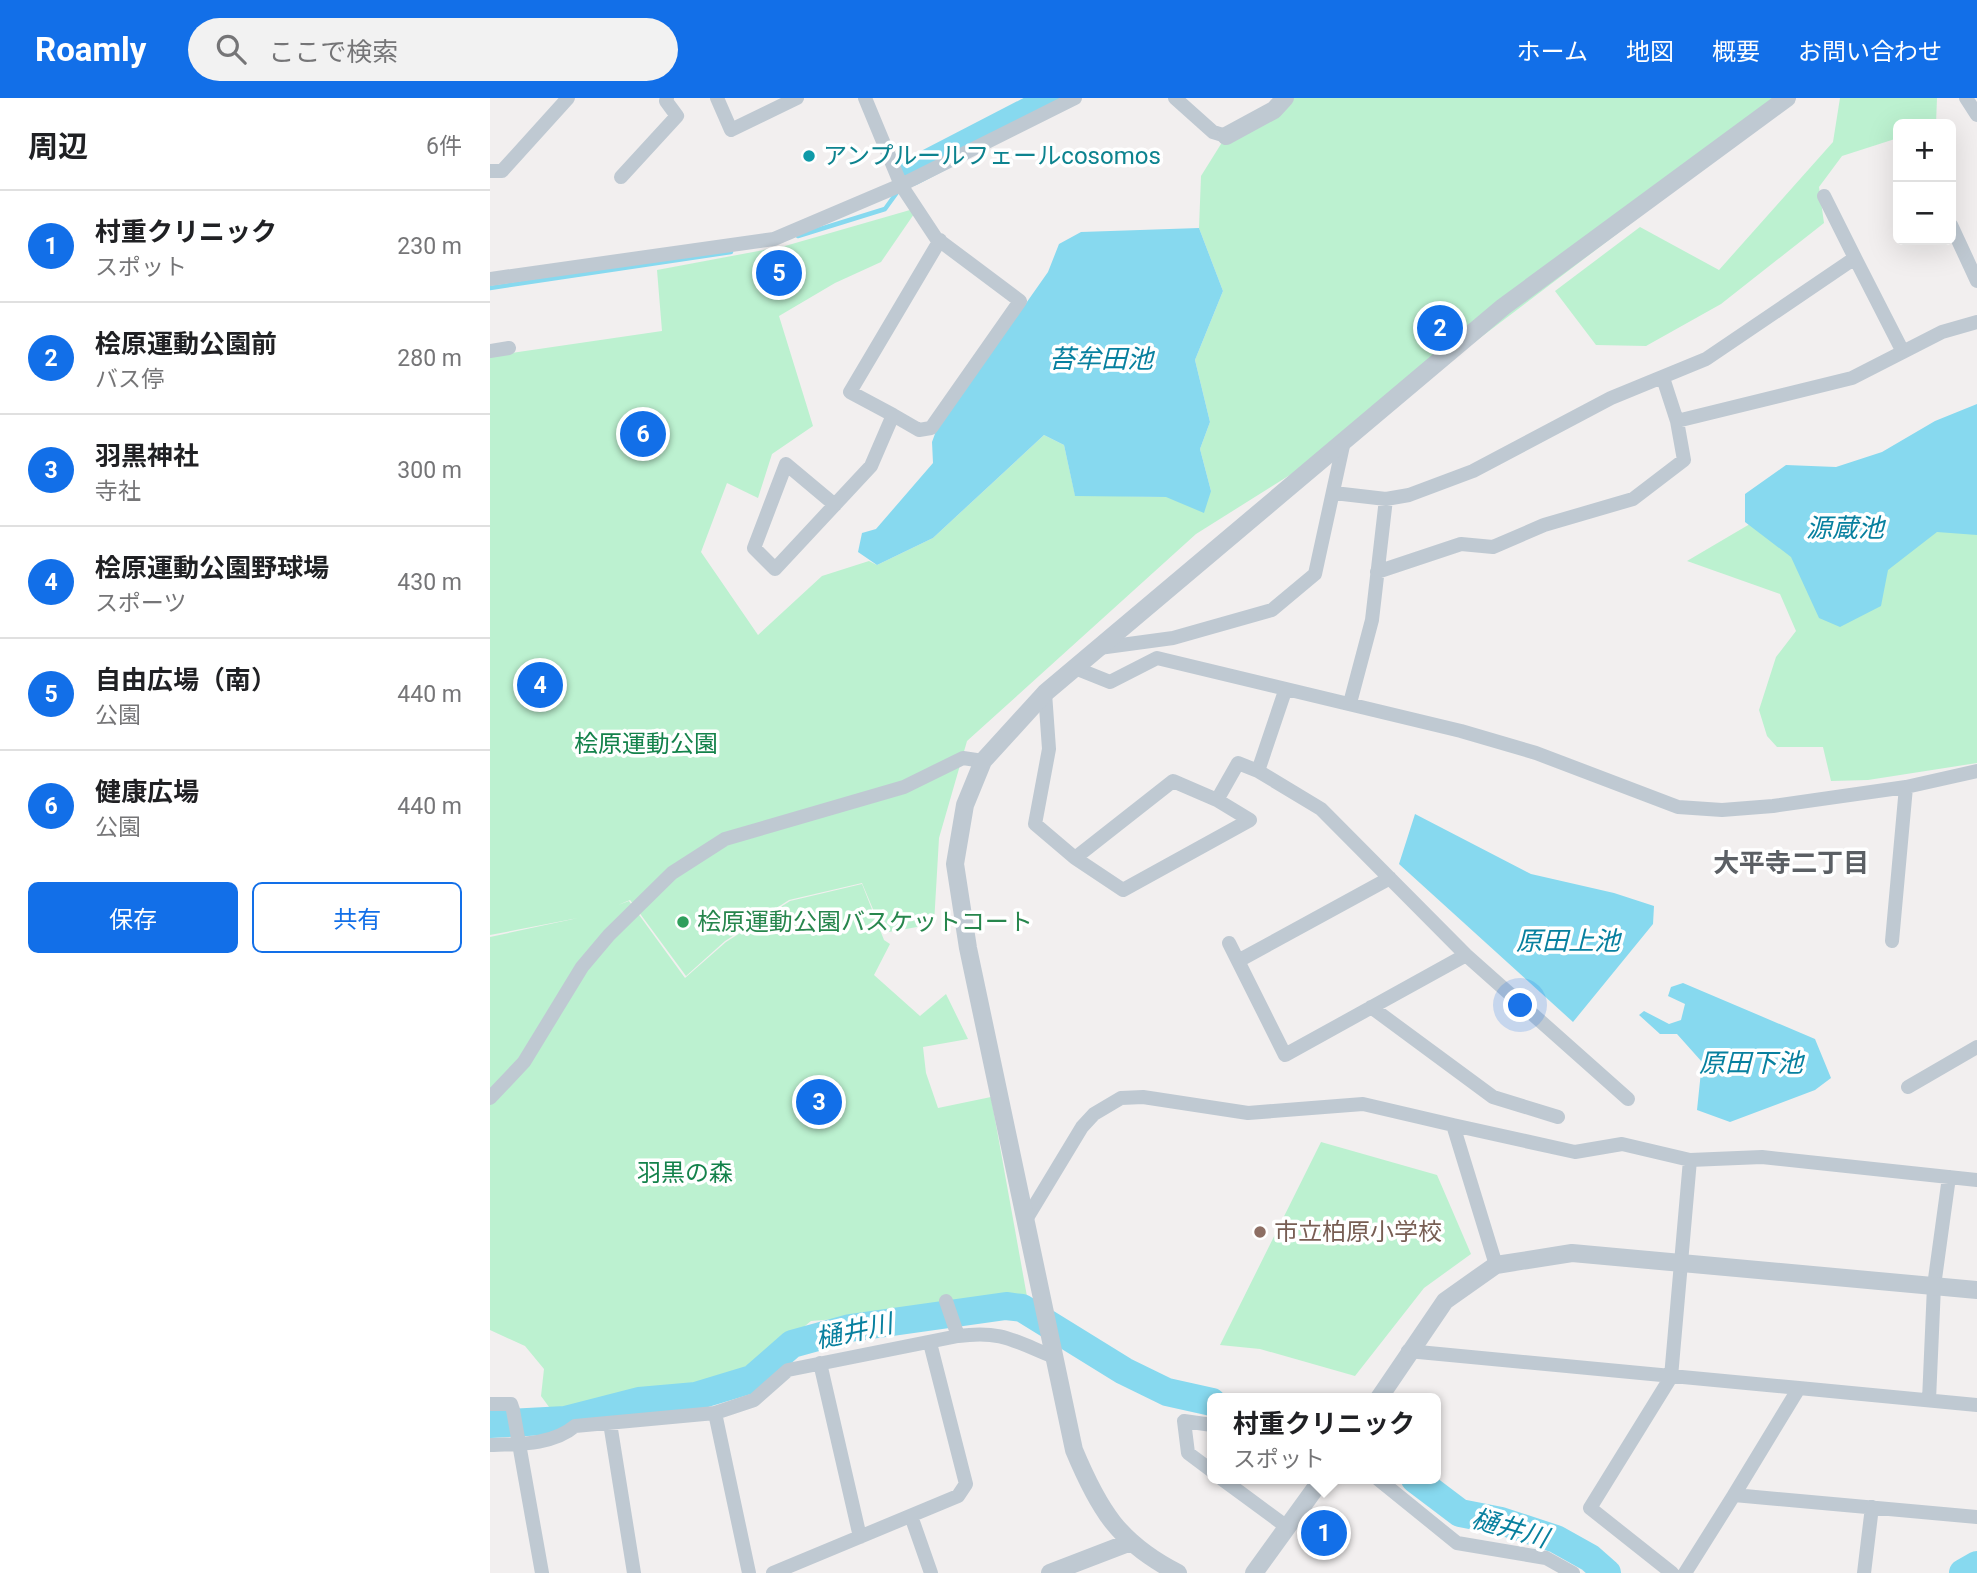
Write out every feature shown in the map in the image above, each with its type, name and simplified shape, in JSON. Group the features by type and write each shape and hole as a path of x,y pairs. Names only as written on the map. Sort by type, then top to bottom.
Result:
{"street":[{"path":"490,171 502,171 568,98"},
{"path":"621,177 677,116 666,101 667,98"},
{"path":"717,98 731,130 797,98"},
{"path":"865,98 901,185 940,240 1020,302 931,428 919,429 850,392 940,240"},
{"path":"490,279 774,239 901,185 1075,98"},
{"path":"1175,98 1213,132 1226,136 1274,110 1285,98"},
{"path":"1178,1573 1147,1558 1128,1543 1090,1489 1074,1450 968,948 955,864 965,805 983,761 1045,693 1503,307 1787,98"},
{"path":"1966,98 1977,115"},
{"path":"1824,196 1903,352"},
{"path":"1956,236 1977,281"},
{"path":"1334,493 1386,499 1419,492 1473,471 1611,398 1706,359 1855,258"},
{"path":"1677,421 1852,378 1942,332 1977,322"},
{"path":"490,351 509,348"},
{"path":"1377,572 1461,544 1493,547 1544,525 1633,499 1684,460 1677,421 1663,378"},
{"path":"835,505 786,464 754,548 775,569 835,505 871,466 893,415"},
{"path":"1099,648 1173,638 1272,610 1315,574 1344,441"},
{"path":"1350,703 1372,620 1386,499"},
{"path":"1074,668 1110,682 1157,658 1285,691 1350,703 1536,753 1678,807 1722,810 1773,806 1906,787 1977,771"},
{"path":"1258,771 1285,691"},
{"path":"1045,693 1049,749 1035,824 1074,858 1123,890 1250,820 1217,800 1173,781 1074,858"},
{"path":"490,1098 524,1062 582,967 609,935 672,873 725,839 904,787 963,758 983,761"},
{"path":"1217,800 1238,763 1258,771 1321,809 1466,955 1628,1099"},
{"path":"1892,941 1906,787"},
{"path":"1238,961 1390,878"},
{"path":"1229,943 1285,1055 1466,955"},
{"path":"1371,1007 1493,1097 1558,1117"},
{"path":"1908,1087 1977,1047"},
{"path":"1027,1218 1082,1127 1094,1114 1121,1098 1166,1099 1248,1113 1363,1104 1575,1152 1622,1144 1690,1160 1762,1157 1977,1180"},
{"path":"1453,1125 1496,1265"},
{"path":"1672,1573 1590,1508 1671,1377 1690,1160"},
{"path":"1929,1401 1934,1286 1949,1177"},
{"path":"1382,1393 1408,1351 1445,1301 1496,1265 1572,1253 1977,1290"},
{"path":"946,1301 957,1331"},
{"path":"490,1445 563,1437 575,1426 715,1413 754,1400 788,1370 930,1343 957,1331 1012,1337 1052,1352"},
{"path":"772,1573 958,1496 966,1484 930,1343"},
{"path":"1408,1351 1977,1405"},
{"path":"820,1363 860,1537"},
{"path":"1685,1573 1799,1388"},
{"path":"490,1404 511,1404 513,1410 542,1573"},
{"path":"715,1413 749,1573"},
{"path":"1207,1424 1184,1421 1188,1453 1207,1467"},
{"path":"610,1423 634,1573"},
{"path":"1229,1484 1287,1527"},
{"path":"1254,1573 1318,1484"},
{"path":"1384,1484 1457,1543 1546,1558 1573,1573"},
{"path":"1734,1494 1977,1517"},
{"path":"1864,1573 1872,1507"},
{"path":"911,1516 931,1573"},
{"path":"1058,1572 1128,1543"}],"green space":[{"name":"桧原運動公園","path":"1285,98 1796,98 1344,441 1196,534 967,741 939,838 934,924 883,933 862,883 789,900 725,941 686,976 630,900 618,905 629,901 685,978 726,942 790,901 862,884 884,940 890,944 874,975 920,1016 946,994 968,1039 923,1047 926,1073 938,1108 991,1097 1028,1302 1004,1296 898,1314 811,1321 770,1355 705,1386 645,1388 573,1407 549,1407 541,1396 544,1369 525,1346 490,1330 490,937 578,918 490,935 490,356 662,331 657,270 785,246 910,210 914,214 881,262 835,283 779,316 813,426 772,454 758,498 727,483 701,552 758,635 822,576 869,561 877,565 933,538 1044,435 1064,445 1075,495 1166,497 1211,491 1200,449 1210,422 1195,360 1223,291 1199,228 1201,176 1226,136"},
{"path":"1840,98 1937,98 1936,119 1893,119 1893,140 1842,156 1819,187 1824,223 1721,304 1646,346 1596,345 1555,291 1640,227 1719,270 1833,142"},
{"path":"1943,520 1977,525 1977,763 1868,780 1831,781 1823,747 1777,747 1767,736 1759,710 1776,657 1796,631 1780,594 1687,561 1755,521 1891,555"},
{"path":"1321,1142 1437,1175 1471,1254 1424,1288 1355,1376 1260,1349 1220,1345"}],"water":[{"name":"苔牟田池","path":"1199,228 1223,291 1195,360 1210,422 1200,449 1211,491 1204,513 1166,497 1075,496 1064,445 1044,435 933,538 877,565 858,552 862,533 876,529 933,463 932,442 936,431 1048,272 1059,244 1081,232"},
{"name":"源蔵池","path":"1977,404 1977,535 1937,532 1888,570 1881,606 1840,627 1819,618 1791,557 1745,522 1745,494 1786,465 1836,467 1882,452 1935,421"},
{"name":"原田上池","path":"1415,814 1531,874 1614,893 1654,906 1653,924 1573,1022 1399,864"},
{"name":"原田下池","path":"1683,983 1815,1039 1831,1078 1815,1090 1730,1122 1697,1110 1702,1062 1677,1034 1660,1034 1639,1015 1644,1011 1669,1024 1681,1020 1685,1004 1668,996 1671,987"}],"waterway":[{"path":"911,172 1054,98"},
{"path":"798,236 885,209 898,191"},
{"path":"490,288 731,252"},
{"name":"樋井川","path":"490,1424 565,1420 639,1401 696,1396 752,1379 792,1344 850,1328 1006,1306 1022,1308 1124,1371 1167,1392 1207,1401"},
{"name":"樋井川","path":"1422,1484 1460,1513 1501,1521 1556,1539 1590,1558 1607,1573"},
{"name":"樋井川","path":"1963,1573 1977,1565"}],"place":[{"name":"アンプルールフェールcosomos","path":"809,156"},
{"name":"自由広場（南）","path":"779,273"},
{"name":"桧原運動公園前","path":"1440,328"},
{"name":"健康広場","path":"643,434"},
{"name":"桧原運動公園野球場","path":"540,685"},
{"name":"桧原運動公園バスケットコート","path":"683,922"},
{"name":"羽黒神社","path":"819,1102"},
{"name":"市立柏原小学校","path":"1260,1232"},
{"name":"村重クリニック","path":"1324,1533"}],"district":[{"name":"大平寺二丁目","path":"1791,863"}],"park label":[{"name":"羽黒の森","path":"685,1173"}]}
